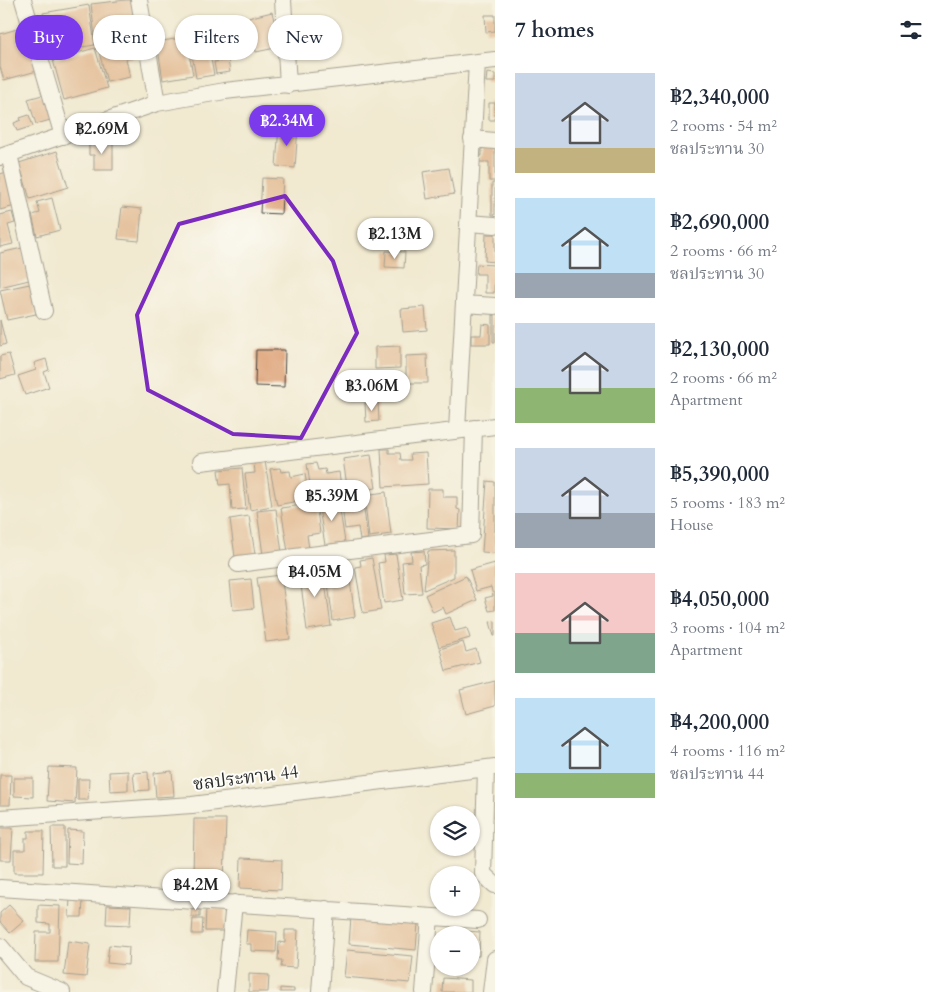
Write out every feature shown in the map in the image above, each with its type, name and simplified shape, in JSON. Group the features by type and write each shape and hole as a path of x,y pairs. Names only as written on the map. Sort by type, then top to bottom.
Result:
{"street":[{"path":"23,0 63,136"},
{"path":"139,0 157,103"},
{"path":"283,0 288,85"},
{"path":"44,311 4,156 157,103 225,91 495,60"},
{"path":"457,430 477,62"},
{"path":"472,139 495,141"},
{"path":"468,223 495,225"},
{"path":"464,304 495,306"},
{"path":"201,462 495,426"},
{"path":"238,564 471,535 474,428"},
{"path":"490,768 483,874 495,885"},
{"name":"ชลประทาน 44","path":"0,818 192,805 490,768"},
{"path":"0,888 478,920"},
{"path":"225,992 234,903"},
{"path":"320,992 326,909"},
{"path":"424,992 430,916"},
{"path":"0,946 26,977 62,992"},
{"path":"491,992 495,964"}],"highlighted area":[{"path":"285,196 333,261 357,333 301,438 233,434 148,390 137,315 179,224"}],"building":[{"path":"136,0 138,15 93,15 93,20 91,4"},
{"path":"89,5 93,45 83,47 83,15 43,15 43,13"},
{"path":"272,12 273,15 268,15 268,50 258,52 258,16"},
{"path":"485,15 495,15 495,31 486,32"},
{"path":"15,30 15,60 34,60 37,71 4,80 0,67 0,34"},
{"path":"175,39 175,60 190,60 193,75 163,80 160,60 165,60 165,41"},
{"path":"93,49 93,60 99,60 107,88 64,100 53,60 83,60 83,51"},
{"path":"101,60 126,60 130,77 107,82"},
{"path":"193,60 211,60 214,75 196,78"},
{"path":"228,60 230,72 216,74 214,62"},
{"path":"487,73 495,74 495,82 486,82"},
{"path":"46,94 54,119 36,124 28,99"},
{"path":"489,103 495,103 495,120 489,120"},
{"path":"29,115 33,126 17,131 14,123 21,120 20,118"},
{"path":"279,126 298,127 295,168 276,166"},
{"path":"89,141 113,141 113,170 94,170 94,155 89,155"},
{"path":"482,147 495,147 495,181 489,181 489,162 479,162 479,156 482,156"},
{"path":"57,151 68,187 30,199 19,163"},
{"path":"449,168 454,194 427,199 423,172"},
{"path":"7,172 15,206 0,210 0,174"},
{"path":"262,178 283,179 281,214 260,213"},
{"path":"492,183 495,183 495,215 492,215"},
{"path":"52,198 60,230 37,236 32,215 40,213 37,202"},
{"path":"122,207 142,209 139,241 118,239"},
{"path":"12,212 15,223 8,225 13,244 0,247 0,215"},
{"path":"486,234 495,234 495,262 485,261"},
{"path":"22,248 29,280 0,287 0,253"},
{"path":"386,251 405,252 404,268 385,267"},
{"path":"477,264 495,265 494,293 485,293 485,274 476,274"},
{"path":"30,284 36,314 7,320 0,290"},
{"path":"425,307 427,330 403,332 401,309"},
{"path":"493,315 495,315 495,342 493,342"},
{"path":"0,320 6,344 0,346"},
{"path":"482,324 490,325 490,344 471,344 471,335 481,335"},
{"path":"400,346 400,368 375,369 375,347"},
{"path":"256,350 285,350 284,387 255,386"},
{"path":"9,354 15,375 0,379 0,356"},
{"path":"427,355 428,383 406,383 406,356"},
{"path":"46,359 49,370 44,372 49,387 25,395 18,376 36,370 34,363"},
{"path":"378,401 379,421 366,422 365,403"},
{"path":"381,449 389,449 389,453 400,453 401,460 411,460 410,454 426,453 428,484 383,487"},
{"path":"371,455 376,488 348,493 343,459"},
{"path":"265,461 272,506 250,510 245,474 255,473 254,462"},
{"path":"316,463 318,470 325,469 326,474 339,472 342,494 312,498 307,464"},
{"path":"242,468 246,509 232,510 230,484 220,485 218,470"},
{"path":"280,468 281,472 290,471 291,477 305,474 309,499 277,505 270,469"},
{"path":"487,481 495,482 495,553 482,552"},
{"path":"428,489 443,489 443,497 457,497 457,509 460,510 459,529 427,528"},
{"path":"386,492 391,534 369,537 364,495"},
{"path":"362,496 368,539 360,540 358,527 345,529 341,499"},
{"path":"338,498 345,542 325,545 318,502"},
{"path":"316,503 320,533 307,535 309,549 288,552 281,508"},
{"path":"276,509 282,553 263,555 257,511"},
{"path":"249,516 255,554 235,557 230,519"},
{"path":"454,550 454,577 424,590 428,551"},
{"path":"424,551 425,564 419,565 422,593 405,594 402,562 412,561 411,552"},
{"path":"396,554 403,600 384,603 378,563 385,562 384,555"},
{"path":"372,558 381,610 363,613 355,567 361,566 360,560"},
{"path":"495,563 495,610 489,611 485,598 493,596 491,587 476,591 470,570"},
{"path":"348,566 355,617 333,621 326,569"},
{"path":"323,567 331,626 307,630 299,570"},
{"path":"281,575 290,639 266,642 257,578"},
{"path":"466,576 477,600 446,614 443,607 433,612 425,595"},
{"path":"251,579 254,608 233,610 230,581"},
{"path":"450,617 455,631 467,628 470,638 439,647 431,623"},
{"path":"495,621 495,636 494,636 490,622"},
{"path":"463,642 466,652 476,649 480,662 446,671 440,649"},
{"path":"495,681 495,706 466,714 460,690"},
{"path":"49,767 77,768 75,803 47,801"},
{"path":"128,771 128,790 110,791 109,772"},
{"path":"172,771 174,796 156,797 154,773"},
{"path":"148,772 149,790 135,791 133,773"},
{"path":"0,775 11,775 10,805 0,805"},
{"path":"14,778 33,778 33,797 14,796"},
{"path":"78,779 89,779 88,800 78,800"},
{"path":"194,819 226,819 224,883 193,882"},
{"path":"51,827 65,827 65,866 52,866"},
{"path":"0,828 13,828 11,860 0,860"},
{"path":"68,830 83,831 82,864 67,863"},
{"path":"28,831 44,831 43,873 14,873 14,850 25,850 25,838 28,838"},
{"path":"241,858 282,860 281,890 240,888"},
{"path":"70,898 83,899 82,917 69,917"},
{"path":"192,904 200,904 200,917 192,917"},
{"path":"9,905 24,921 10,933 0,922 0,913"},
{"path":"38,905 60,906 58,962 35,962 36,932 50,932 50,924 38,923"},
{"path":"107,905 131,906 130,925 106,924"},
{"path":"206,908 225,909 224,931 205,931"},
{"path":"351,917 418,923 416,950 349,944"},
{"path":"193,919 203,919 202,934 192,934"},
{"path":"247,930 277,932 276,952 251,951 251,944 246,944"},
{"path":"285,930 298,930 296,968 281,967 282,960 278,960 279,942 285,943"},
{"path":"68,941 90,944 86,977 64,975"},
{"path":"109,945 129,947 128,965 107,963"},
{"path":"347,950 413,956 410,983 344,977"},
{"path":"249,974 269,975 268,992 249,992"},
{"path":"443,978 471,980 471,992 442,992"},
{"path":"280,988 294,989 294,992 280,992"}]}
